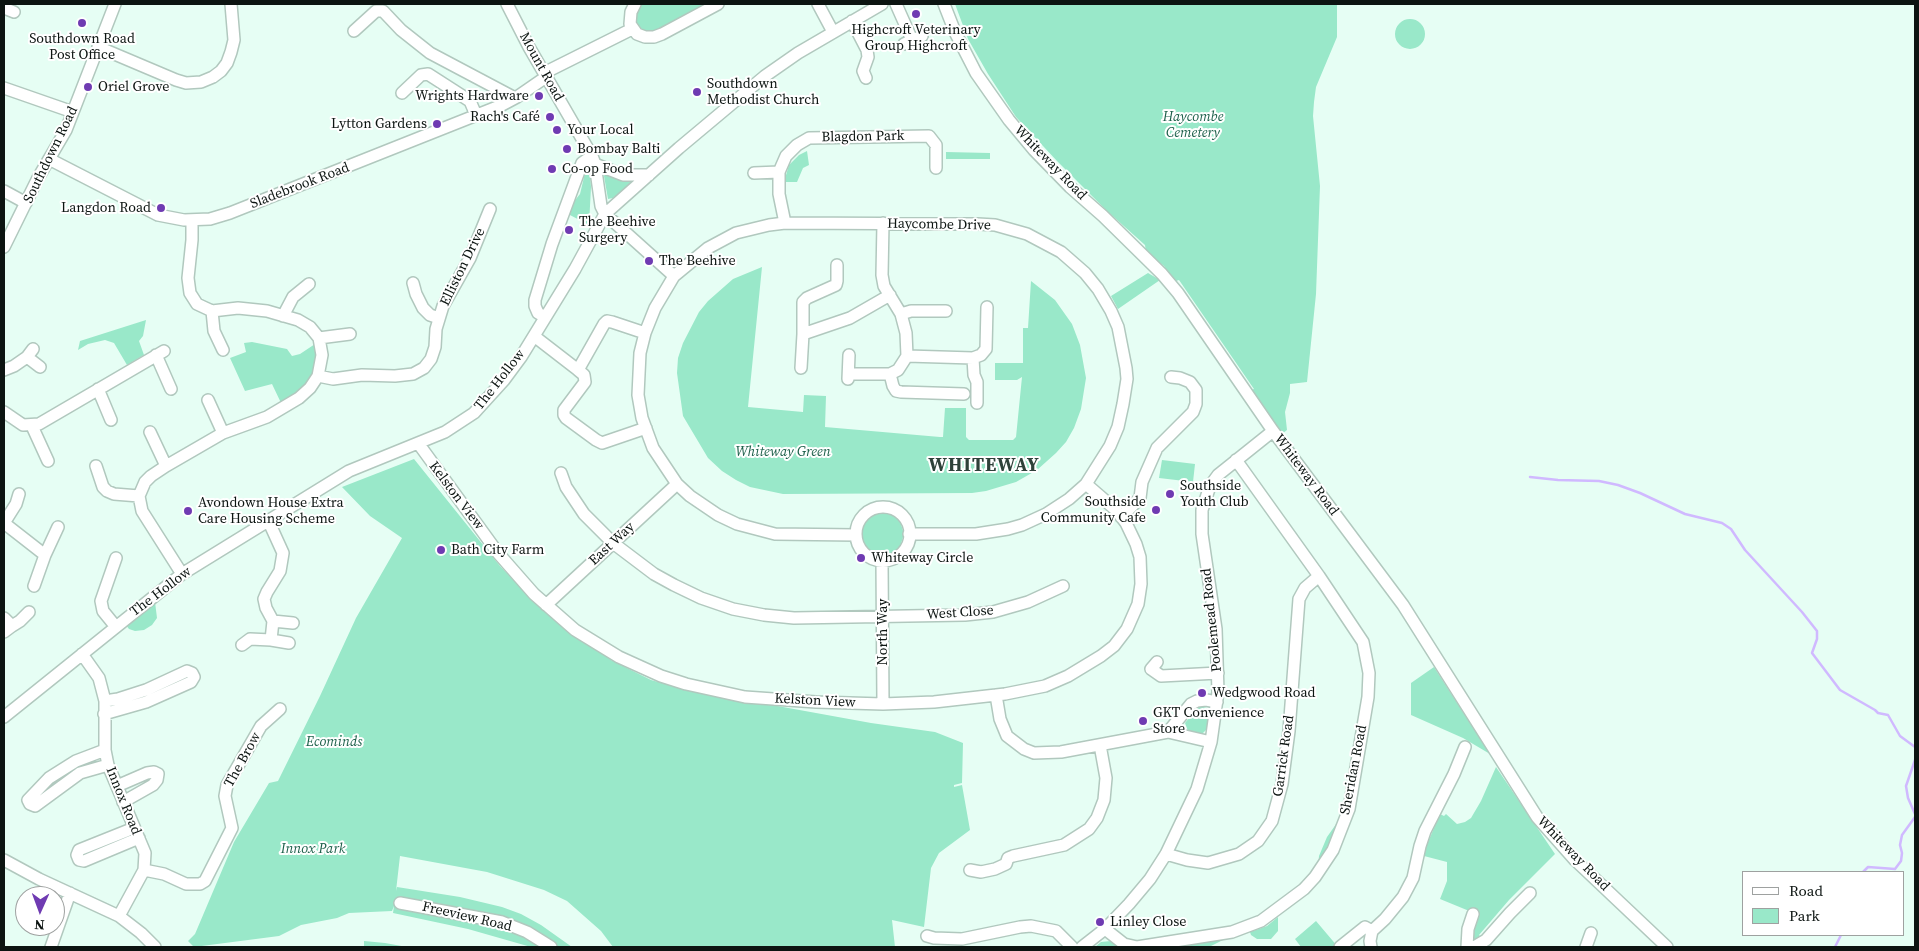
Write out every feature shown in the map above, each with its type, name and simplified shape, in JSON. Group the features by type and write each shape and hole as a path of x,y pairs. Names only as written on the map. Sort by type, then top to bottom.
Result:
{"street":[{"name":"Southdown Road","path":"4,248 66,130 115,4"},
{"path":"98,47 176,80 186,83 201,82 213,77 227,63 234,40 231,4"},
{"name":"Mount Road","path":"507,4 594,160 601,206 605,214"},
{"path":"635,4 632,7 630,19 632,29 637,34 645,37 654,37 718,4"},
{"path":"818,4 834,32"},
{"name":"The Hollow","path":"4,717 182,574 349,471 445,432 474,413 508,374 534,336 576,269 605,214 766,76 798,53 882,4"},
{"path":"896,4 913,40"},
{"name":"Whiteway Road","path":"944,4 954,32 976,73 1008,120 1070,187 1103,216 1162,274 1178,293 1274,432 1403,605 1537,817 1575,860 1667,947"},
{"path":"354,31 376,11 383,11 401,30 430,53 515,98"},
{"path":"852,21 867,50 868,57 863,71 866,78"},
{"name":"Sladebrook Road","path":"49,160 147,210 167,217 192,220 210,219 230,213 515,98 545,75 632,29"},
{"path":"402,93 421,75 428,74 470,102 476,115"},
{"path":"4,88 73,112"},
{"name":"Blagdon Park","path":"779,172 786,156 797,145 809,138 929,136 936,146 936,168"},
{"path":"545,317 538,313 535,306 536,300 552,244 582,163 594,160 622,175 649,175"},
{"path":"754,173 779,172 779,194 785,223"},
{"path":"4,191 26,203"},
{"path":"605,214 674,276"},
{"name":"Elliston Drive","path":"318,376 333,379 362,375 395,376 413,374 424,368 431,358 435,347 439,318 443,306 492,215"},
{"path":"182,574 145,518 139,496 145,482 166,466 223,433 267,417 284,407 310,388 318,376 322,355 319,338 310,327 298,320 267,311 238,308 212,311 197,304 192,297 189,287 188,270 192,248 192,220"},
{"name":"Haycombe Drive","path":"856,535 775,534 755,530 718,515 690,496 677,484 653,448 638,394 640,353 645,333 658,302 674,276 689,262 722,239 751,229 785,223 978,224 1009,228 1027,234 1061,252 1085,273 1098,289 1111,310 1118,328 1124,351 1127,379 1118,427 1110,446 1086,484 1046,514 1008,529 976,534 910,534"},
{"path":"849,355 848,376 890,374 898,370 907,356 906,333 901,314 884,286 882,275 883,224"},
{"path":"798,362 803,334 803,302 807,298 836,285 838,281 837,265"},
{"name":"Elliston Drive","path":"413,283 423,308 430,315 439,318"},
{"path":"283,316 293,297 309,284"},
{"path":"803,334 850,318 890,295"},
{"path":"901,314 940,308"},
{"path":"907,356 973,358 981,355 986,349 987,308"},
{"path":"212,311 214,331 223,350"},
{"path":"578,370 607,321 645,333"},
{"path":"319,338 350,334"},
{"path":"534,336 584,375 585,382 564,410 566,418 596,440 602,442 646,428"},
{"path":"4,370 14,366 30,353 40,367"},
{"path":"4,412 23,424 32,426 45,422 160,353 171,388"},
{"path":"973,358 974,375 977,382 977,403"},
{"path":"890,374 896,391 964,394"},
{"path":"1122,517 1140,498 1142,482 1157,448 1193,412 1196,404 1196,390 1190,382 1171,377"},
{"path":"98,389 112,420"},
{"path":"208,400 223,433"},
{"path":"32,426 48,461"},
{"path":"150,432 166,466"},
{"name":"Poolemead Road","path":"1082,947 1129,904 1166,854 1197,789 1211,742 1217,702 1218,674 1216,630 1202,534 1202,510 1210,486 1218,475 1274,432"},
{"name":"Kelston View","path":"418,443 498,553 534,594 575,630 619,657 661,676 728,694 762,698 883,704 934,702 996,695 1045,686 1068,676 1101,656 1122,637 1133,618 1138,604 1141,584 1140,557 1136,544 1122,517 1086,484"},
{"name":"Sheridan Road","path":"1104,928 1124,944 1137,947 1190,940 1247,927 1261,921 1278,911 1315,877 1333,850 1349,809 1364,725 1369,673 1363,642 1319,576 1236,460"},
{"path":"96,466 103,487 107,491 114,494 139,496"},
{"name":"West Close","path":"561,473 566,487 584,514 612,543 654,574 674,585 701,598 733,609 794,618 965,615 993,612 1028,602 1063,586"},
{"name":"East Way","path":"546,605 677,484"},
{"path":"19,494 16,504 4,523 45,555"},
{"path":"882,508 890,509 902,516 908,525 910,534 904,551 892,559 882,561 872,559 864,554 858,545 856,535 857,526 861,518 869,511 882,508"},
{"path":"268,520 283,553 280,571 264,599 266,608 273,621 270,640"},
{"path":"34,586 58,527"},
{"path":"116,558 113,583 101,601 103,611 116,627"},
{"name":"North Way","path":"882,561 883,704"},
{"name":"Garrick Road","path":"1166,854 1186,860 1208,862 1239,854 1258,841 1272,821 1282,784 1289,731 1299,599 1305,588 1319,576"},
{"path":"7,625 20,621 29,612"},
{"path":"273,621 293,623"},
{"path":"242,645 250,639 289,643"},
{"name":"Innox Road","path":"82,654 99,678 105,701 105,750 108,765 145,854 144,870"},
{"path":"1157,662 1151,669 1161,676 1218,674"},
{"path":"104,714 146,702 191,682 194,677 192,673 187,671 146,690 105,701"},
{"path":"996,695 1000,719 1007,736 1024,749 1034,753 1046,754 1168,732 1211,742"},
{"path":"1168,732 1191,704 1198,700 1217,702"},
{"name":"The Brow","path":"144,870 164,874 186,884 193,885 205,881 232,828 225,796 227,785 265,716 280,709"},
{"path":"970,870 980,872 995,869 1006,864 1008,858 1064,845 1089,829 1102,809 1105,794 1106,778 1100,745"},
{"path":"1371,947 1372,931 1402,897 1413,878 1425,831 1457,776 1465,747"},
{"path":"105,750 76,761 49,778 28,800 30,804 36,806 80,774 108,765"},
{"path":"117,786 147,772 158,774 157,780 153,785 123,802"},
{"path":"4,860 119,916 155,947"},
{"path":"119,916 144,870"},
{"path":"51,947 70,893"},
{"path":"1474,947 1486,940 1530,893"},
{"name":"Freeview Road","path":"404,907 502,922 527,932 551,947"},
{"path":"1467,947 1468,930 1473,914"},
{"path":"931,940 972,938 1031,926 1056,931 1072,947"},
{"path":"1340,947 1365,927 1372,931"},
{"path":"1586,947 1591,933"}],"green space":[{"path":"640,4 711,4 650,34 636,27 635,9"},
{"name":"Haycombe Cemetery","path":"955,4 1337,4 1337,37 1316,87 1314,102 1313,116 1320,186 1316,294 1307,382 1290,384 1290,393 1285,412 1287,430 1282,434 1251,390 1254,389 1179,280 1176,281 1171,277 1164,266 1146,252 1145,245 1107,211 1016,117 968,39"},
{"path":"1410,19 1421,23 1425,34 1421,45 1410,49 1399,45 1395,34 1399,23"},
{"path":"807,151 809,165 803,168 797,182 784,182 789,165 799,155"},
{"path":"946,152 990,153 990,159 946,159"},
{"path":"587,170 590,174 591,187 589,225 568,214 572,204 580,194"},
{"path":"606,173 635,180 635,182 613,198 608,199 604,176"},
{"name":"Whiteway Green","path":"762,267 748,407 803,412 804,395 826,396 825,427 940,437 943,437 945,408 966,408 966,437 969,440 1013,440 1016,437 1022,377 1017,380 995,380 995,363 1023,363 1023,328 1028,328 1031,281 1055,300 1072,324 1080,345 1086,378 1081,409 1074,428 1066,442 1037,470 1016,482 986,491 972,493 783,494 750,487 736,480 722,471 708,458 683,416 677,373 678,358 683,343 699,312 708,301 733,279"},
{"path":"1148,273 1160,280 1118,309 1111,296"},
{"path":"146,320 143,336 139,341 144,355 127,365 114,343 105,340 88,344 78,350 80,341"},
{"path":"252,342 287,349 292,356 300,354 315,344 317,367 310,382 282,405 272,384 245,391 230,358 246,352 244,343"},
{"name":"Bath City Farm","path":"414,459 500,566 540,608 611,660 651,680 687,690 727,699 935,732 963,743 962,783 954,785 954,787 962,785 970,830 939,853 931,868 924,927 892,920 895,947 613,947 601,931 567,901 544,890 487,872 400,856 396,891 397,887 460,897 502,907 521,914 541,925 572,947 531,947 468,929 393,913 394,906 392,911 349,913 337,918 301,925 279,936 194,947 188,941 195,934 234,842 269,783 278,781 356,618 402,538 370,516 342,487"},
{"path":"1162,460 1195,464 1193,482 1159,478"},
{"path":"883,513 894,515 900,521 904,534 900,547 892,554 877,556 861,543 862,528 865,521 872,515"},
{"path":"155,602 157,618 152,625 144,630 135,631 129,629 125,624"},
{"path":"1434,667 1490,754 1463,738 1411,715 1411,683"},
{"path":"1199,706 1207,708 1209,712 1207,729 1203,733 1198,734 1188,731 1185,723"},
{"path":"95,759 97,762 95,764 40,799 34,795 77,765"},
{"path":"1496,767 1555,854 1509,900 1479,935 1482,938 1473,941 1471,940 1475,921 1479,915 1440,899 1447,881 1447,862 1424,856 1425,849 1440,814 1444,816 1446,814 1457,824 1471,818"},
{"path":"1346,810 1341,825 1318,867 1319,856 1327,837"},
{"path":"1278,917 1278,931 1271,939 1257,939 1251,935 1250,932 1267,926"},
{"path":"1316,921 1338,947 1301,947 1295,939"},
{"path":"1225,939 1209,947 1166,947"},
{"path":"364,941 385,943 407,947 364,947"},
{"path":"1111,941 1119,947 1095,947 1101,942"}],"waterway":[{"path":"1530,477 1599,481 1618,485 1685,514 1722,523 1731,529 1745,550 1817,631 1817,639 1812,653 1840,690 1878,713 1888,715 1900,736 1915,747"},
{"path":"1915,760 1906,786 1908,798 1915,814"},
{"path":"1864,871 1868,867 1895,869 1901,861 1900,845 1902,835 1915,817"},
{"path":"1835,947 1840,936"}],"place":[{"name":"Highcroft Veterinary Group Highcroft","path":"916,14"},
{"name":"Southdown Road Post Office","path":"82,23"},
{"name":"Oriel Grove","path":"88,87"},
{"name":"Southdown Methodist Church","path":"697,92"},
{"name":"Wrights Hardware","path":"539,96"},
{"name":"Rach's Café","path":"550,117"},
{"name":"Lytton Gardens","path":"437,124"},
{"name":"Your Local","path":"557,130"},
{"name":"Bombay Balti","path":"567,149"},
{"name":"Co-op Food","path":"552,169"},
{"name":"Langdon Road","path":"161,208"},
{"name":"The Beehive Surgery","path":"569,230"},
{"name":"The Beehive","path":"649,261"},
{"name":"Southside Youth Club","path":"1170,494"},
{"name":"Southside Community Cafe","path":"1156,510"},
{"name":"Avondown House Extra Care Housing Scheme","path":"188,511"},
{"name":"Bath City Farm","path":"441,550"},
{"name":"Whiteway Circle","path":"861,558"},
{"name":"Wedgwood Road","path":"1202,693"},
{"name":"GKT Convenience Store","path":"1143,721"},
{"name":"Linley Close","path":"1100,922"}],"district":[{"name":"WHITEWAY","path":"984,466"}],"park label":[{"name":"Ecominds","path":"334,742"},
{"name":"Innox Park","path":"313,849"}]}
